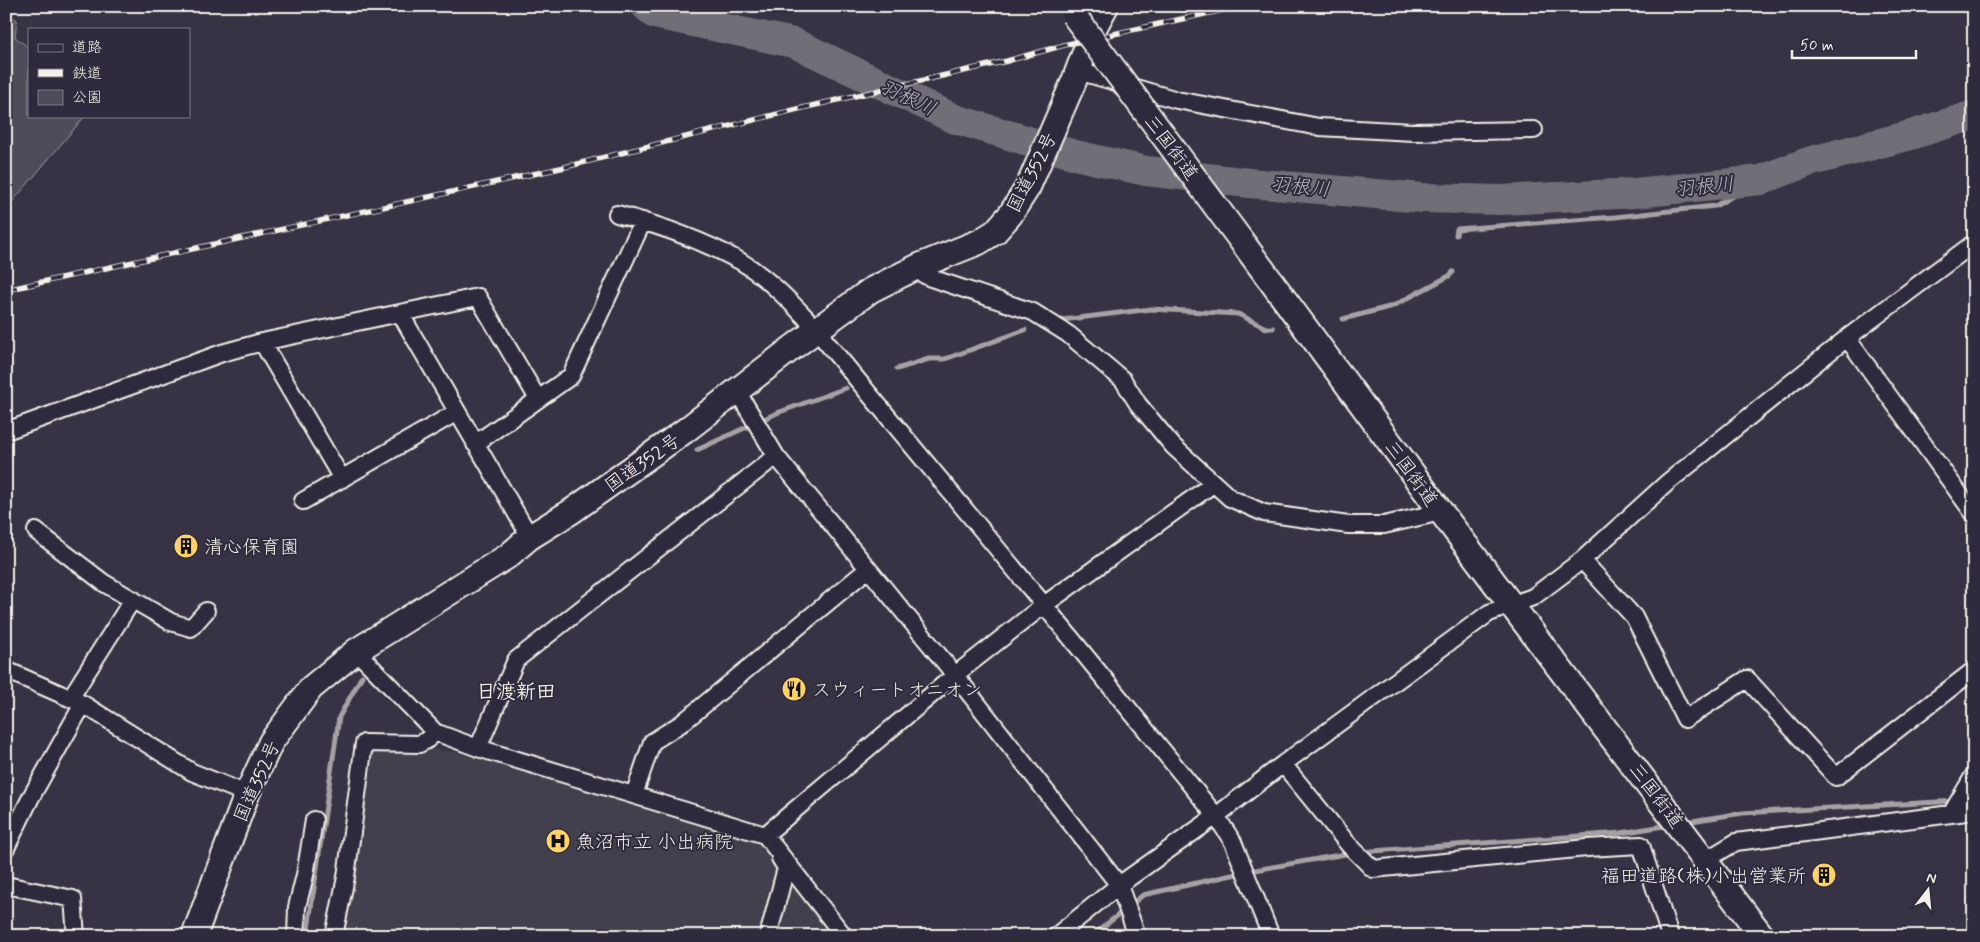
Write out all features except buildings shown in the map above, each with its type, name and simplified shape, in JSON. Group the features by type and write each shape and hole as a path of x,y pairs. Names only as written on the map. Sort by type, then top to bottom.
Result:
{"highway":[{"name":"国道352号","path":"194,936 247,794 271,742 310,688 356,651 508,556 530,538 638,465 871,290 918,266 979,242 994,232 1010,215 1030,181 1076,76 1094,28 1106,6"},
{"name":"三国街道","path":"1070,10 1441,512 1762,936"}],"street":[{"path":"1076,76 1198,105 1319,126 1413,132 1534,130"},
{"path":"617,214 681,234 741,262 783,294 807,319 815,332 1044,605 1216,816 1233,842 1271,936"},
{"path":"475,444 571,376 643,221"},
{"path":"1056,936 1119,885 1216,816 1283,764 1489,613 1533,597 1582,560 1668,482 1847,338 1974,243"},
{"path":"918,266 923,274 931,278 1034,312 1068,334 1123,380 1138,404 1173,446 1230,498 1264,513 1348,525 1384,525 1441,512"},
{"path":"6,431 222,353 262,342 478,297 538,399"},
{"path":"400,313 530,538"},
{"path":"1847,338 1974,514"},
{"path":"262,342 342,479"},
{"path":"737,391 776,456 955,675 1119,885 1134,929"},
{"path":"303,501 456,412"},
{"path":"478,748 516,660 776,456"},
{"path":"765,835 955,675 1044,605 1213,484"},
{"path":"36,532 104,582 171,622 191,628 206,611"},
{"path":"1582,560 1634,617 1685,719 1746,679 1836,777 1974,670"},
{"path":"634,795 652,742 682,723 868,569"},
{"path":"8,840 77,701 133,599"},
{"path":"356,651 435,732 478,748 765,835 844,936"},
{"path":"6,670 77,701 192,772 247,794"},
{"path":"334,936 346,877 364,743 420,744 435,732"},
{"path":"1283,764 1348,844 1373,869 1587,848 1641,845 1670,936"},
{"path":"1951,814 1974,776"},
{"path":"1706,860 1736,842 1974,811"},
{"path":"296,936 297,907 305,874 314,820"},
{"path":"765,835 786,868 768,936"},
{"path":"6,885 73,898 76,936"}],"shaded area":[{"name":"魚沼市立 小出病院","path":"371,745 453,751 790,850 855,936 342,936"}],"green space":[{"path":"6,11 17,20 15,37 28,47 28,118 83,118 8,207 6,205"}],"waterway":[{"name":"羽根川","path":"646,6 655,14 794,43 955,119 1075,155 1146,171 1249,183 1423,198 1501,200 1636,193 1761,180 1808,162 1911,135 1974,115"},
{"path":"1456,235 1457,229 1615,217 1715,206 1761,180"},
{"path":"1343,319 1393,306 1449,276 1453,272"},
{"path":"1062,320 1151,309 1238,314 1266,328 1273,328"},
{"path":"897,369 929,359 945,359 1025,330"},
{"path":"697,450 777,413 846,388"},
{"path":"307,936 339,717 362,676"},
{"path":"1685,822 1743,813 1956,801"},
{"path":"1359,852 1621,833 1670,825"},
{"path":"1092,936 1143,895 1250,871 1351,853"}],"railway":[{"path":"6,290 565,167 798,109 1007,61 1068,44 1241,6"}],"place":[{"name":"清心保育園","path":"186,546"},
{"name":"スウィートオニオン","path":"794,689"},
{"name":"魚沼市立 小出病院","path":"558,841"},
{"name":"福田道路(株)小出営業所","path":"1824,875"}],"district":[{"name":"日渡新田","path":"516,691"}]}
